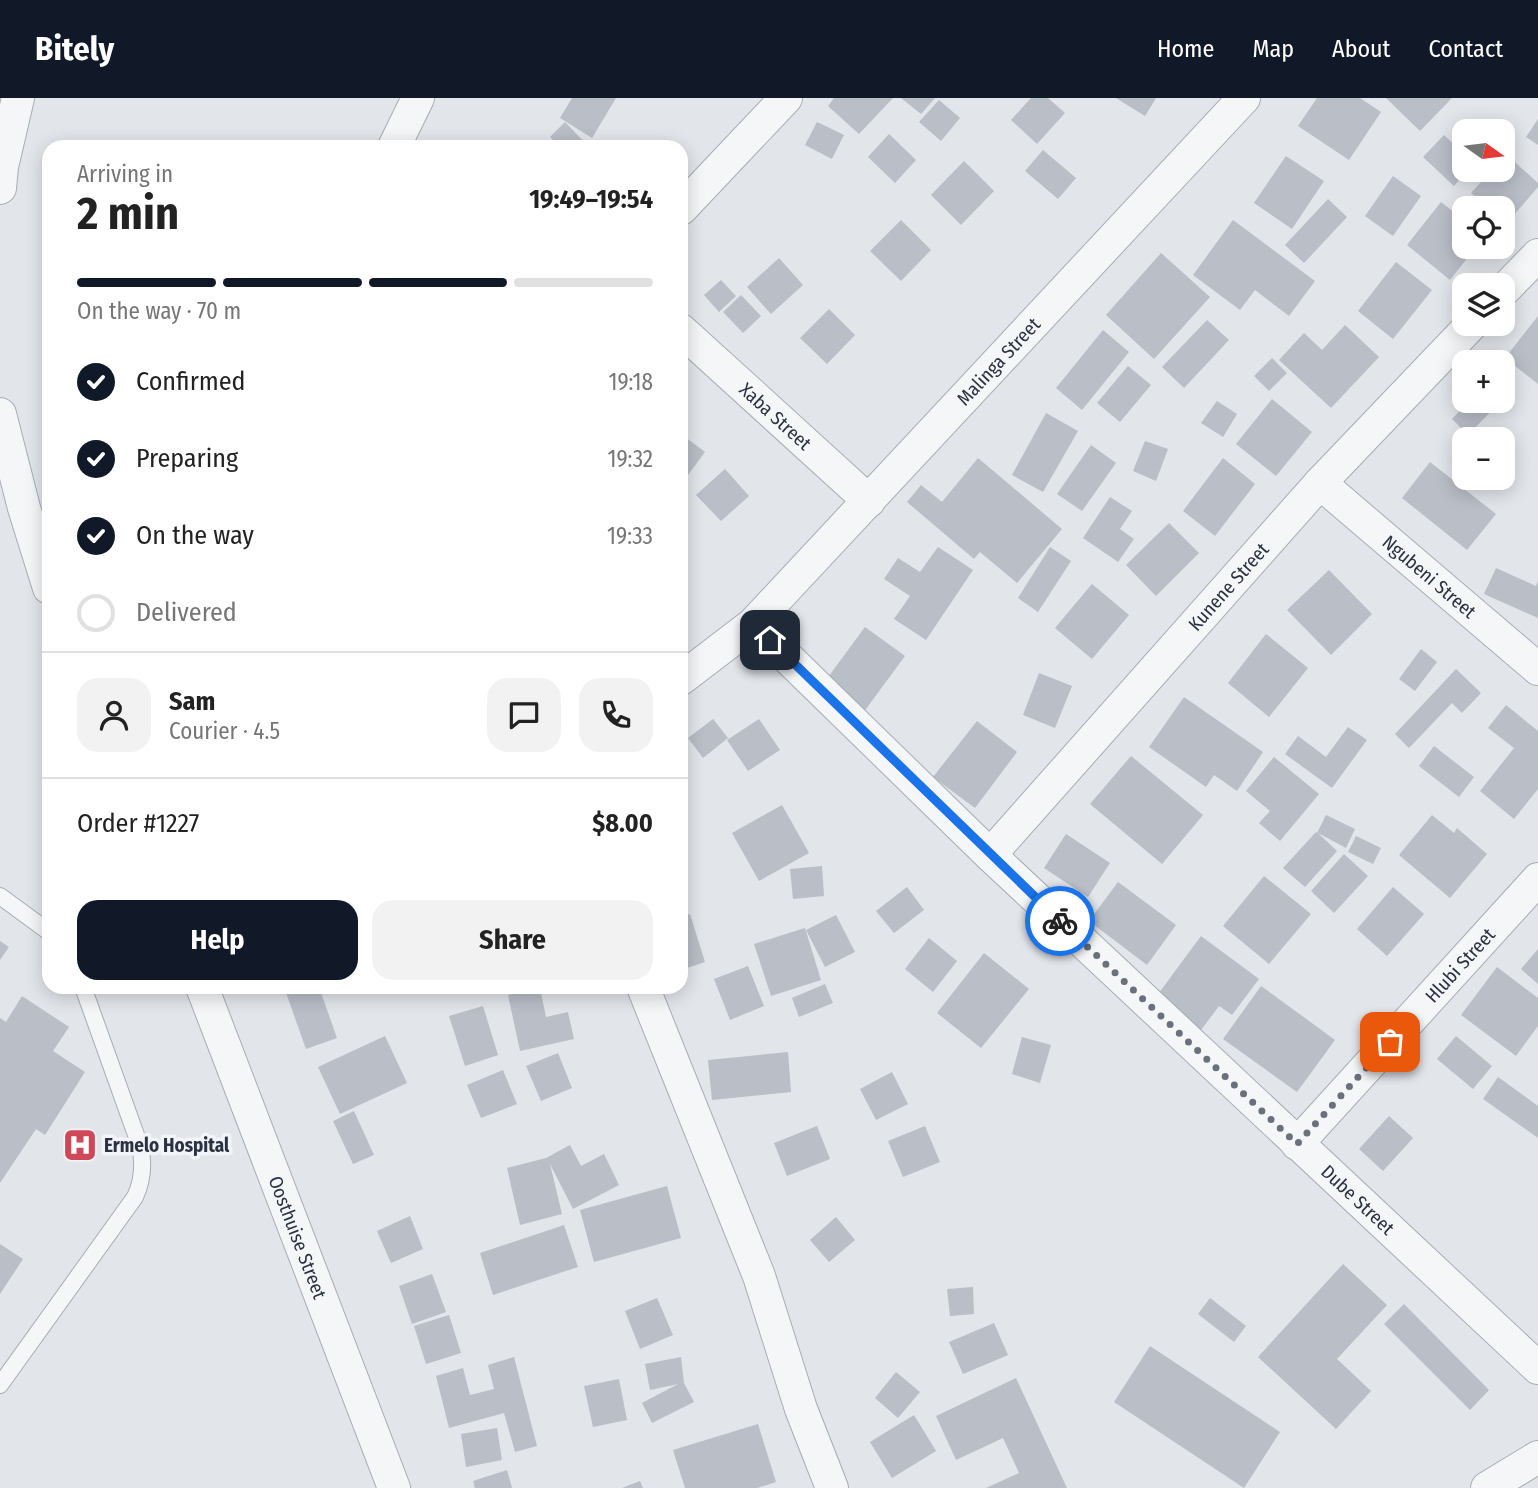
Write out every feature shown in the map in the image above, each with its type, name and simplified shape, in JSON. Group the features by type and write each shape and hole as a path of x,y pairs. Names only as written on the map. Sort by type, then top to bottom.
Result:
{"street":[{"path":"0,188 2,167 18,98"},
{"path":"397,140 418,98"},
{"path":"688,202 786,98"},
{"name":"Malinga Street","path":"688,674 753,624 1244,98"},
{"path":"1515,279 1538,255"},
{"name":"Xaba Street","path":"688,336 869,501"},
{"name":"Kunene Street","path":"990,855 1320,483 1461,336"},
{"path":"0,414 42,565"},
{"name":"Ngubeni Street","path":"1320,483 1538,669"},
{"name":"Dube Street","path":"753,624 990,855 1538,1367"},
{"name":"Hlubi Street","path":"1297,1144 1538,879"},
{"name":"Oosthuise Street","path":"205,994 394,1488"},
{"path":"646,994 759,1276 801,1409 832,1488"},
{"path":"1487,1488 1538,1457"}],"lane":[{"path":"0,897 42,927"},
{"path":"0,1385 135,1197 140,1186 143,1160 140,1146 86,994"}],"building":[{"path":"572,98 616,98 592,138 560,118"},
{"path":"834,98 893,98 859,134 828,106"},
{"path":"901,98 935,98 921,114"},
{"path":"1031,98 1048,98 1065,113 1037,144 1011,120"},
{"path":"1116,98 1156,98 1145,116"},
{"path":"1317,98 1360,98 1381,112 1349,160 1298,126"},
{"path":"1386,98 1452,98 1420,131"},
{"path":"939,100 960,118 941,141 919,122"},
{"path":"1538,119 1538,145 1526,137"},
{"path":"565,122 582,140 553,140 550,137"},
{"path":"817,122 844,135 832,159 805,145"},
{"path":"889,134 916,160 895,183 868,157"},
{"path":"1444,135 1452,143 1452,182 1458,182 1454,186 1423,157"},
{"path":"1043,150 1076,178 1058,199 1025,171"},
{"path":"1286,156 1324,181 1292,229 1254,203"},
{"path":"964,161 994,191 961,225 931,195"},
{"path":"1516,163 1538,183 1538,187 1515,214 1515,196 1475,196 1471,193 1481,182 1516,182"},
{"path":"1393,176 1421,196 1393,236 1365,216"},
{"path":"1328,199 1347,217 1304,263 1285,245"},
{"path":"1441,202 1452,211 1452,259 1467,259 1456,273 1452,273 1450,280 1407,245"},
{"path":"901,220 931,250 901,281 870,251"},
{"path":"1233,220 1315,281 1289,316 1255,290 1240,310 1193,275"},
{"path":"1161,253 1210,297 1154,359 1106,315"},
{"path":"779,258 803,285 771,314 747,287"},
{"path":"1396,262 1432,290 1393,339 1358,311"},
{"path":"721,280 736,296 719,312 704,295"},
{"path":"741,295 761,316 743,333 723,312"},
{"path":"829,309 855,335 827,364 800,338"},
{"path":"1538,316 1538,384 1515,366 1515,350 1511,350"},
{"path":"1207,320 1229,340 1184,388 1162,367"},
{"path":"1345,325 1379,357 1331,408 1279,360 1304,333 1322,350"},
{"path":"1103,330 1129,352 1082,410 1056,388"},
{"path":"1272,358 1287,373 1269,391 1254,376"},
{"path":"1128,366 1151,385 1120,422 1097,403"},
{"path":"1272,399 1312,432 1276,476 1236,444"},
{"path":"1217,401 1237,414 1223,437 1201,423"},
{"path":"1046,413 1078,431 1043,492 1012,475"},
{"path":"1458,413 1489,413 1476,427 1460,427 1452,419"},
{"path":"688,439 705,452 688,475"},
{"path":"1145,441 1168,449 1156,481 1133,471"},
{"path":"1091,445 1116,463 1082,511 1057,494"},
{"path":"978,458 1062,529 1017,583 980,552 974,559 907,502 921,485 942,502"},
{"path":"1223,458 1255,484 1215,536 1183,511"},
{"path":"1430,462 1452,479 1452,490 1466,490 1496,514 1467,550 1402,498"},
{"path":"725,469 749,496 721,521 696,495"},
{"path":"1110,497 1132,511 1120,529 1134,539 1118,562 1083,538"},
{"path":"1169,523 1199,553 1156,596 1126,565"},
{"path":"938,547 973,570 926,640 894,619 910,596 884,579 898,558 920,572"},
{"path":"1050,547 1071,561 1038,612 1018,598"},
{"path":"1496,568 1536,586 1538,581 1538,618 1484,594"},
{"path":"1329,570 1372,614 1331,655 1287,610"},
{"path":"1092,584 1129,615 1092,659 1055,628"},
{"path":"865,627 905,656 863,713 823,684"},
{"path":"1266,634 1308,668 1269,717 1228,683"},
{"path":"1421,649 1437,662 1415,691 1399,679"},
{"path":"1456,669 1481,693 1462,713 1452,703 1409,748 1395,734"},
{"path":"1039,673 1072,686 1055,728 1023,715"},
{"path":"1184,697 1263,752 1237,791 1214,775 1206,787 1149,747"},
{"path":"1506,705 1538,731 1538,789 1514,819 1480,791 1514,748 1488,728"},
{"path":"713,719 728,738 703,758 688,738"},
{"path":"759,719 780,750 748,771 727,740"},
{"path":"977,721 1017,752 975,808 933,777"},
{"path":"1348,727 1367,740 1332,788 1285,754 1298,736 1326,757"},
{"path":"1434,746 1474,777 1459,797 1419,766"},
{"path":"1131,756 1203,815 1162,864 1090,804"},
{"path":"1274,757 1319,794 1280,841 1259,823 1270,811 1246,791"},
{"path":"782,805 809,853 759,881 732,833"},
{"path":"1326,815 1355,829 1346,848 1318,833 1337,851 1305,887 1283,868 1317,833"},
{"path":"1432,815 1454,833 1457,828 1487,854 1450,898 1399,855"},
{"path":"1066,834 1110,863 1088,897 1044,868"},
{"path":"1356,836 1381,848 1373,864 1348,852"},
{"path":"1344,854 1368,876 1334,913 1311,891"},
{"path":"822,866 824,896 793,899 790,869"},
{"path":"1264,876 1311,914 1269,964 1223,926"},
{"path":"1118,882 1176,925 1147,965 1089,921"},
{"path":"907,887 924,910 894,933 876,911"},
{"path":"1393,887 1424,914 1387,956 1357,929"},
{"path":"690,914 705,962 688,968"},
{"path":"836,915 855,952 825,967 806,930"},
{"path":"805,928 821,980 771,996 754,944"},
{"path":"1201,936 1259,979 1232,1015 1219,1006 1201,1030 1156,997"},
{"path":"929,938 957,961 933,992 905,969"},
{"path":"0,941 9,947 0,960"},
{"path":"1538,949 1538,984 1521,969"},
{"path":"984,953 1029,989 981,1048 937,1013"},
{"path":"748,966 764,1006 730,1020 714,979"},
{"path":"1497,967 1538,998 1538,1026 1516,1056 1461,1015"},
{"path":"825,984 833,1003 799,1017 792,998"},
{"path":"1261,986 1335,1040 1297,1092 1223,1039"},
{"path":"286,994 321,994 337,1038 306,1049"},
{"path":"541,994 546,1017 568,1012 574,1039 520,1051 508,995"},
{"path":"22,996 69,1027 53,1051 85,1072 45,1135 36,1129 0,1183 0,1018 6,1022"},
{"path":"483,1006 498,1055 465,1066 449,1016"},
{"path":"385,1036 407,1083 340,1114 318,1067"},
{"path":"1456,1036 1492,1066 1473,1089 1437,1059"},
{"path":"1022,1037 1051,1045 1040,1083 1012,1074"},
{"path":"788,1052 791,1092 712,1100 708,1060"},
{"path":"558,1053 572,1088 541,1101 526,1066"},
{"path":"503,1070 517,1104 481,1118 467,1085"},
{"path":"892,1072 908,1104 876,1120 860,1089"},
{"path":"1498,1077 1538,1106 1538,1138 1483,1099"},
{"path":"354,1111 374,1155 353,1164 333,1121"},
{"path":"1389,1116 1413,1138 1383,1171 1359,1149"},
{"path":"817,1126 830,1159 787,1176 774,1143"},
{"path":"925,1126 940,1162 903,1177 888,1141"},
{"path":"570,1145 581,1166 604,1154 619,1185 573,1209 550,1164 562,1214 520,1225 507,1168 546,1158"},
{"path":"667,1186 681,1238 594,1262 580,1210"},
{"path":"410,1216 423,1249 391,1263 377,1231"},
{"path":"836,1217 855,1240 829,1262 810,1240"},
{"path":"564,1225 578,1267 493,1295 480,1253"},
{"path":"0,1244 23,1259 0,1294"},
{"path":"1343,1264 1387,1305 1337,1359 1371,1391 1336,1429 1258,1357"},
{"path":"432,1274 446,1312 412,1324 399,1286"},
{"path":"973,1287 974,1314 950,1316 947,1289"},
{"path":"657,1298 673,1335 640,1349 625,1311"},
{"path":"1210,1298 1246,1326 1234,1342 1198,1314"},
{"path":"1404,1304 1489,1390 1470,1410 1384,1324"},
{"path":"449,1315 461,1353 426,1364 414,1326"},
{"path":"994,1323 1008,1355 963,1374 949,1342"},
{"path":"1150,1346 1280,1432 1244,1488 1114,1402"},
{"path":"514,1357 537,1446 515,1452 504,1413 449,1428 436,1376 463,1368 470,1395 494,1389 488,1365"},
{"path":"681,1357 684,1383 694,1402 652,1423 642,1403 678,1384 650,1390 645,1364"},
{"path":"896,1372 920,1392 898,1418 875,1398"},
{"path":"1016,1378 1067,1488 986,1488 1019,1473 1003,1438 956,1460 936,1416"},
{"path":"619,1379 627,1420 593,1427 584,1386"},
{"path":"914,1415 936,1451 892,1478 870,1442"},
{"path":"758,1424 776,1482 757,1488 685,1488 673,1450"},
{"path":"497,1428 502,1460 466,1467 461,1434"},
{"path":"507,1470 512,1488 475,1488 473,1481"},
{"path":"640,1481 643,1488 622,1488"}],"way so far":[{"path":"1060,921 1297,1144 1390,1042"}],"place":[{"name":"Ermelo Hospital","path":"80,1145"}],"route":[{"path":"770,640 1060,921"}]}
